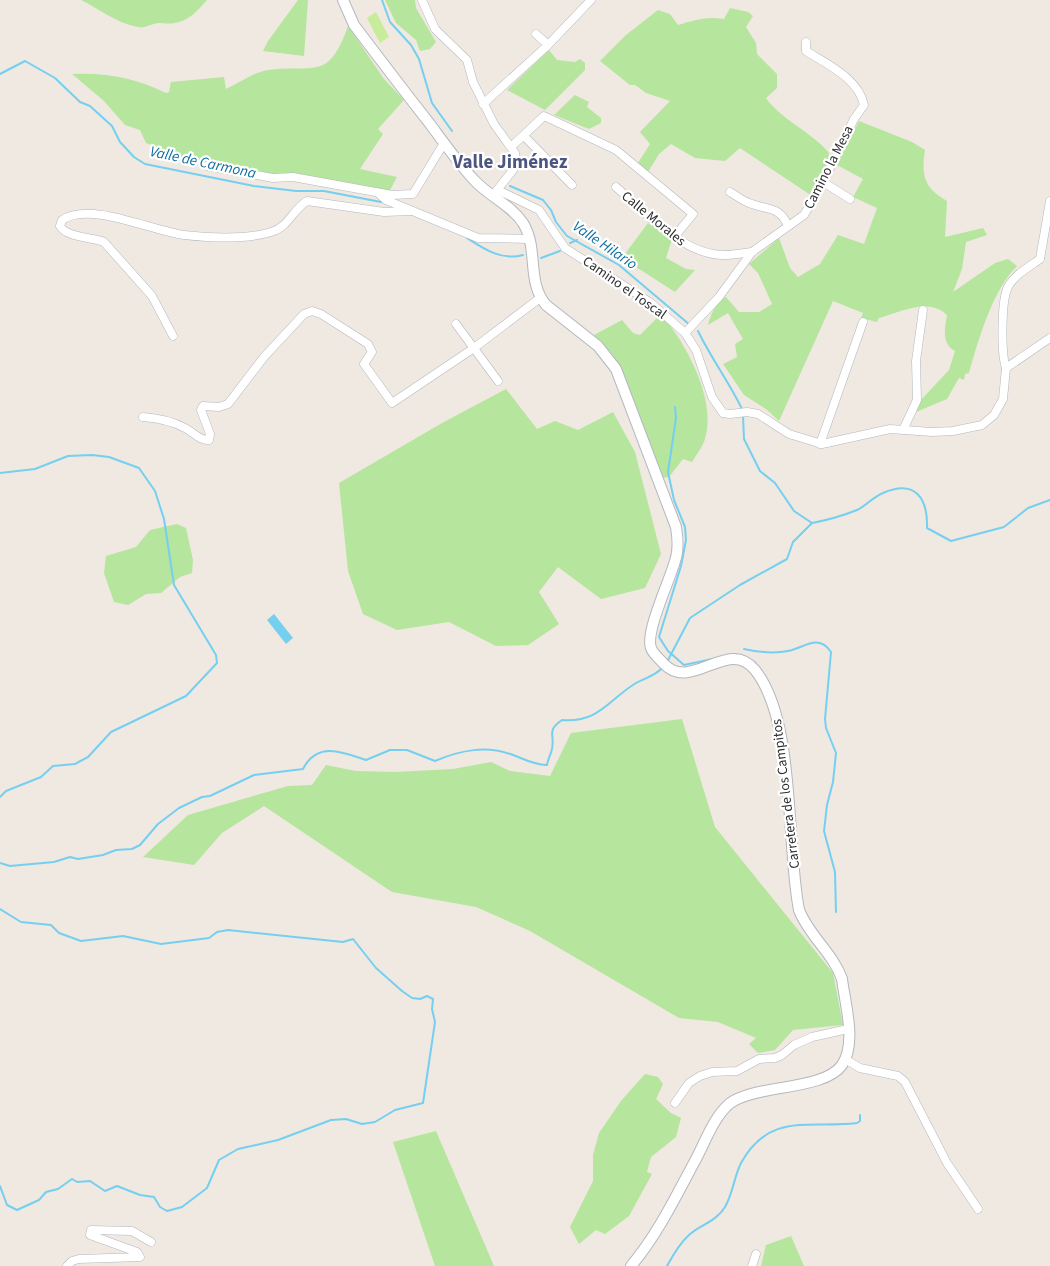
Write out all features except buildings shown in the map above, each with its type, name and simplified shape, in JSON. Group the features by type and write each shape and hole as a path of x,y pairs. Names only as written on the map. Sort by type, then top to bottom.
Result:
{"main road":[{"path":"343,0 354,25 474,181 495,193 523,223 530,239 534,281 540,298"},
{"name":"Carretera de los Campitos","path":"540,298 546,305 598,346 616,369 676,528 678,550 650,634 652,651 668,669 678,673 689,672 725,659 739,659 753,667 763,682 773,705 781,735 799,910 807,926 839,970 848,1029 848,1048 845,1059"},
{"path":"631,1266 660,1226 713,1127 728,1106 744,1098 829,1076 838,1070 845,1059"}],"street":[{"path":"422,0 435,29 467,60 473,82 494,124 515,153 516,164 495,193"},
{"path":"484,104 548,45 592,0"},
{"path":"536,34 548,45"},
{"name":"Camino la Mesa","path":"685,333 720,298 752,252 804,215 823,182 854,118 864,105 863,98 853,82 806,50 806,42"},
{"path":"511,147 544,116 616,150 693,214 675,236"},
{"path":"524,136 572,185"},
{"path":"207,166 273,178 293,177 392,195 416,192 444,143"},
{"path":"823,182 850,199"},
{"name":"Calle Morales","path":"616,187 675,236 698,250 724,256 752,252"},
{"path":"377,192 386,200 412,212 478,238 530,239"},
{"path":"730,192 752,205 767,206 785,219 788,226"},
{"name":"Camino el Toscal","path":"495,193 539,210 564,248 651,303 685,333 696,350 712,397 720,411 728,414 747,412 758,414 789,434 820,444"},
{"path":"173,336 152,296 104,242 63,231 60,226 62,220 68,216 105,215 183,235 248,237 272,232 285,226 297,207 307,201 384,212 412,212"},
{"path":"820,444 890,428 940,432 986,422 1001,404 1006,368 1002,337 1007,288 1013,279 1040,259 1050,201"},
{"path":"143,417 159,418 184,427 204,440 209,440 210,434 201,410 203,406 219,407 228,404 264,357 304,314 312,311 368,344 372,352 364,364 392,403 474,348 540,298"},
{"path":"902,430 917,400 915,387 916,361 924,310"},
{"path":"820,444 863,322"},
{"path":"456,324 498,381"},
{"path":"1006,368 1050,338"},
{"path":"675,1103 689,1083 700,1076 712,1072 737,1071 759,1059 775,1058 794,1045 812,1037 848,1029"},
{"path":"845,1059 860,1068 898,1076 905,1082 947,1163 978,1209"},
{"path":"67,1266 72,1261 79,1259 137,1259 140,1257 137,1252 90,1235 91,1230 132,1230 152,1242"},
{"path":"752,1266 756,1254"}],"green space":[{"path":"81,0 207,0 187,19 176,23 158,23 141,27 116,20"},
{"path":"298,0 308,0 304,56 263,51 268,41"},
{"path":"385,0 415,0 416,8 436,42 430,49 420,51 416,40 396,23"},
{"path":"730,8 748,12 753,16 746,27 756,43 757,54 777,74 777,88 766,98 779,112 829,153 828,165 812,196 740,148 725,161 695,158 671,144 659,154 648,172 638,163 650,144 640,132 670,101 646,93 635,85 630,85 600,61 626,35 658,10 670,14 678,25 706,18 724,19"},
{"path":"376,12 389,37 380,43 367,18"},
{"path":"348,26 384,79 404,100 378,129 383,134 360,169 397,177 389,192 295,174 271,174 183,158 146,143 140,130 125,125 104,101 72,74 97,74 120,77 143,83 166,93 169,92 171,82 224,77 226,89 263,71 318,67 326,63 334,56"},
{"path":"549,50 557,60 575,62 580,59 585,63 585,70 545,110 507,90"},
{"path":"575,95 589,102 587,107 601,118 601,123 589,129 554,115"},
{"path":"859,121 912,142 925,150 924,174 926,180 933,191 947,201 945,237 983,228 987,235 966,242 962,269 953,292 995,263 1008,259 1017,266 1008,276 987,316 969,373 965,374 964,380 959,378 947,399 916,412 920,401 949,370 955,351 946,340 947,315 932,307 923,306 879,318 877,322 861,318 863,313 833,301 779,421 766,409 744,395 723,364 737,357 735,344 743,339 728,313 708,325 709,321 716,305 726,297 739,312 759,312 772,304 758,273 749,264 779,238 790,268 798,277 820,264 838,235 864,244 877,208 853,197 863,179 837,165"},
{"path":"648,223 672,239 666,258 686,269 695,270 675,292 622,258"},
{"path":"661,314 671,326 690,357 704,392 707,410 704,442 692,462 683,459 669,477 662,478 651,445 636,417 613,355 594,335 622,320 633,333 640,335"},
{"path":"506,389 537,429 555,421 578,430 613,412 635,452 661,554 645,588 601,599 558,567 539,592 559,624 528,645 496,646 449,622 397,630 363,614 348,571 339,483 442,423"},
{"path":"177,524 186,528 193,560 192,573 180,577 161,593 146,594 128,605 114,602 104,573 106,556 136,547 150,530"},
{"path":"682,719 715,827 833,973 843,1025 793,1030 775,1050 758,1053 749,1044 756,1038 718,1022 679,1018 530,931 476,907 392,892 264,806 222,833 194,865 143,857 188,815 288,786 312,785 326,765 356,771 395,772 453,769 491,762 510,771 550,776 571,733"},
{"path":"645,1074 658,1077 663,1084 656,1099 671,1113 681,1118 676,1137 651,1157 647,1172 652,1174 629,1216 605,1234 596,1230 579,1244 570,1227 593,1181 593,1155 599,1133 621,1101"},
{"path":"436,1131 494,1266 435,1266 393,1142"},
{"path":"791,1236 804,1266 761,1266 766,1245"}],"water":[{"path":"274,614 293,638 286,644 267,620"}],"waterway":[{"name":"Valle Hilario","path":"382,0 390,22 411,45 419,59 432,103 452,131"},
{"name":"Valle de Carmona","path":"0,74 25,61 55,78 80,102 90,106 112,126 120,142 134,157 145,164 254,186 296,191 324,191 381,202"},
{"name":"Valle Hilario","path":"510,186 543,200 567,236 619,265 690,325"},
{"name":"Valle de Carmona","path":"467,238 494,253 508,256 523,255"},
{"name":"Valle Hilario","path":"570,243 577,240"},
{"path":"541,258 560,251"},
{"name":"Valle Hilario","path":"698,331 742,409"},
{"path":"675,407 676,418 668,472 674,500 685,527 686,540 681,566 659,637 668,651 684,665 736,654"},
{"name":"Valle Hilario","path":"743,416 744,439 760,471 775,483 794,511 812,523 851,512 883,493 904,488 911,490 922,500 927,517 927,528 951,541 1004,527 1028,508 1050,500"},
{"path":"0,473 35,469 68,456 92,455 109,457 139,468 155,491 164,519 174,585 216,655 217,663 186,696 111,732 88,757 75,764 53,766 41,777 6,791 0,797"},
{"path":"667,662 690,618 740,585 787,559 793,542 812,523"},
{"path":"744,649 782,652 811,643 821,643 831,652 825,719 826,728 836,753 824,831 835,872 836,912"},
{"path":"0,863 10,866 54,862 70,857 78,859 103,855 116,850 132,849 140,845 158,824 179,808 202,797 210,796 254,775 303,769 309,760 323,752 340,752 366,760 390,750 407,750 435,761 454,754 474,750 493,750 533,763 547,765 553,744 552,733 557,724 562,720 575,720 594,714 636,683 653,675 662,668"},
{"path":"0,909 21,922 51,925 59,933 81,941 123,936 161,944 209,938 217,932 228,930 343,942 353,939 376,968 402,991 412,998 420,999 427,996 433,999 432,1009 435,1022 423,1103 395,1110 375,1122 362,1124 346,1119 331,1120 278,1140 238,1149 219,1160 207,1188 182,1207 167,1211 160,1207 154,1197 140,1195 117,1186 105,1191 90,1181 77,1182 72,1179 58,1189 46,1192 39,1200 17,1210 7,1205 0,1186"},
{"path":"667,1266 686,1238 713,1220 725,1207 741,1163 752,1147 765,1136 778,1129 792,1126 857,1123 860,1121 860,1115"}],"district":[{"name":"Valle Jiménez","path":"510,161"}]}
